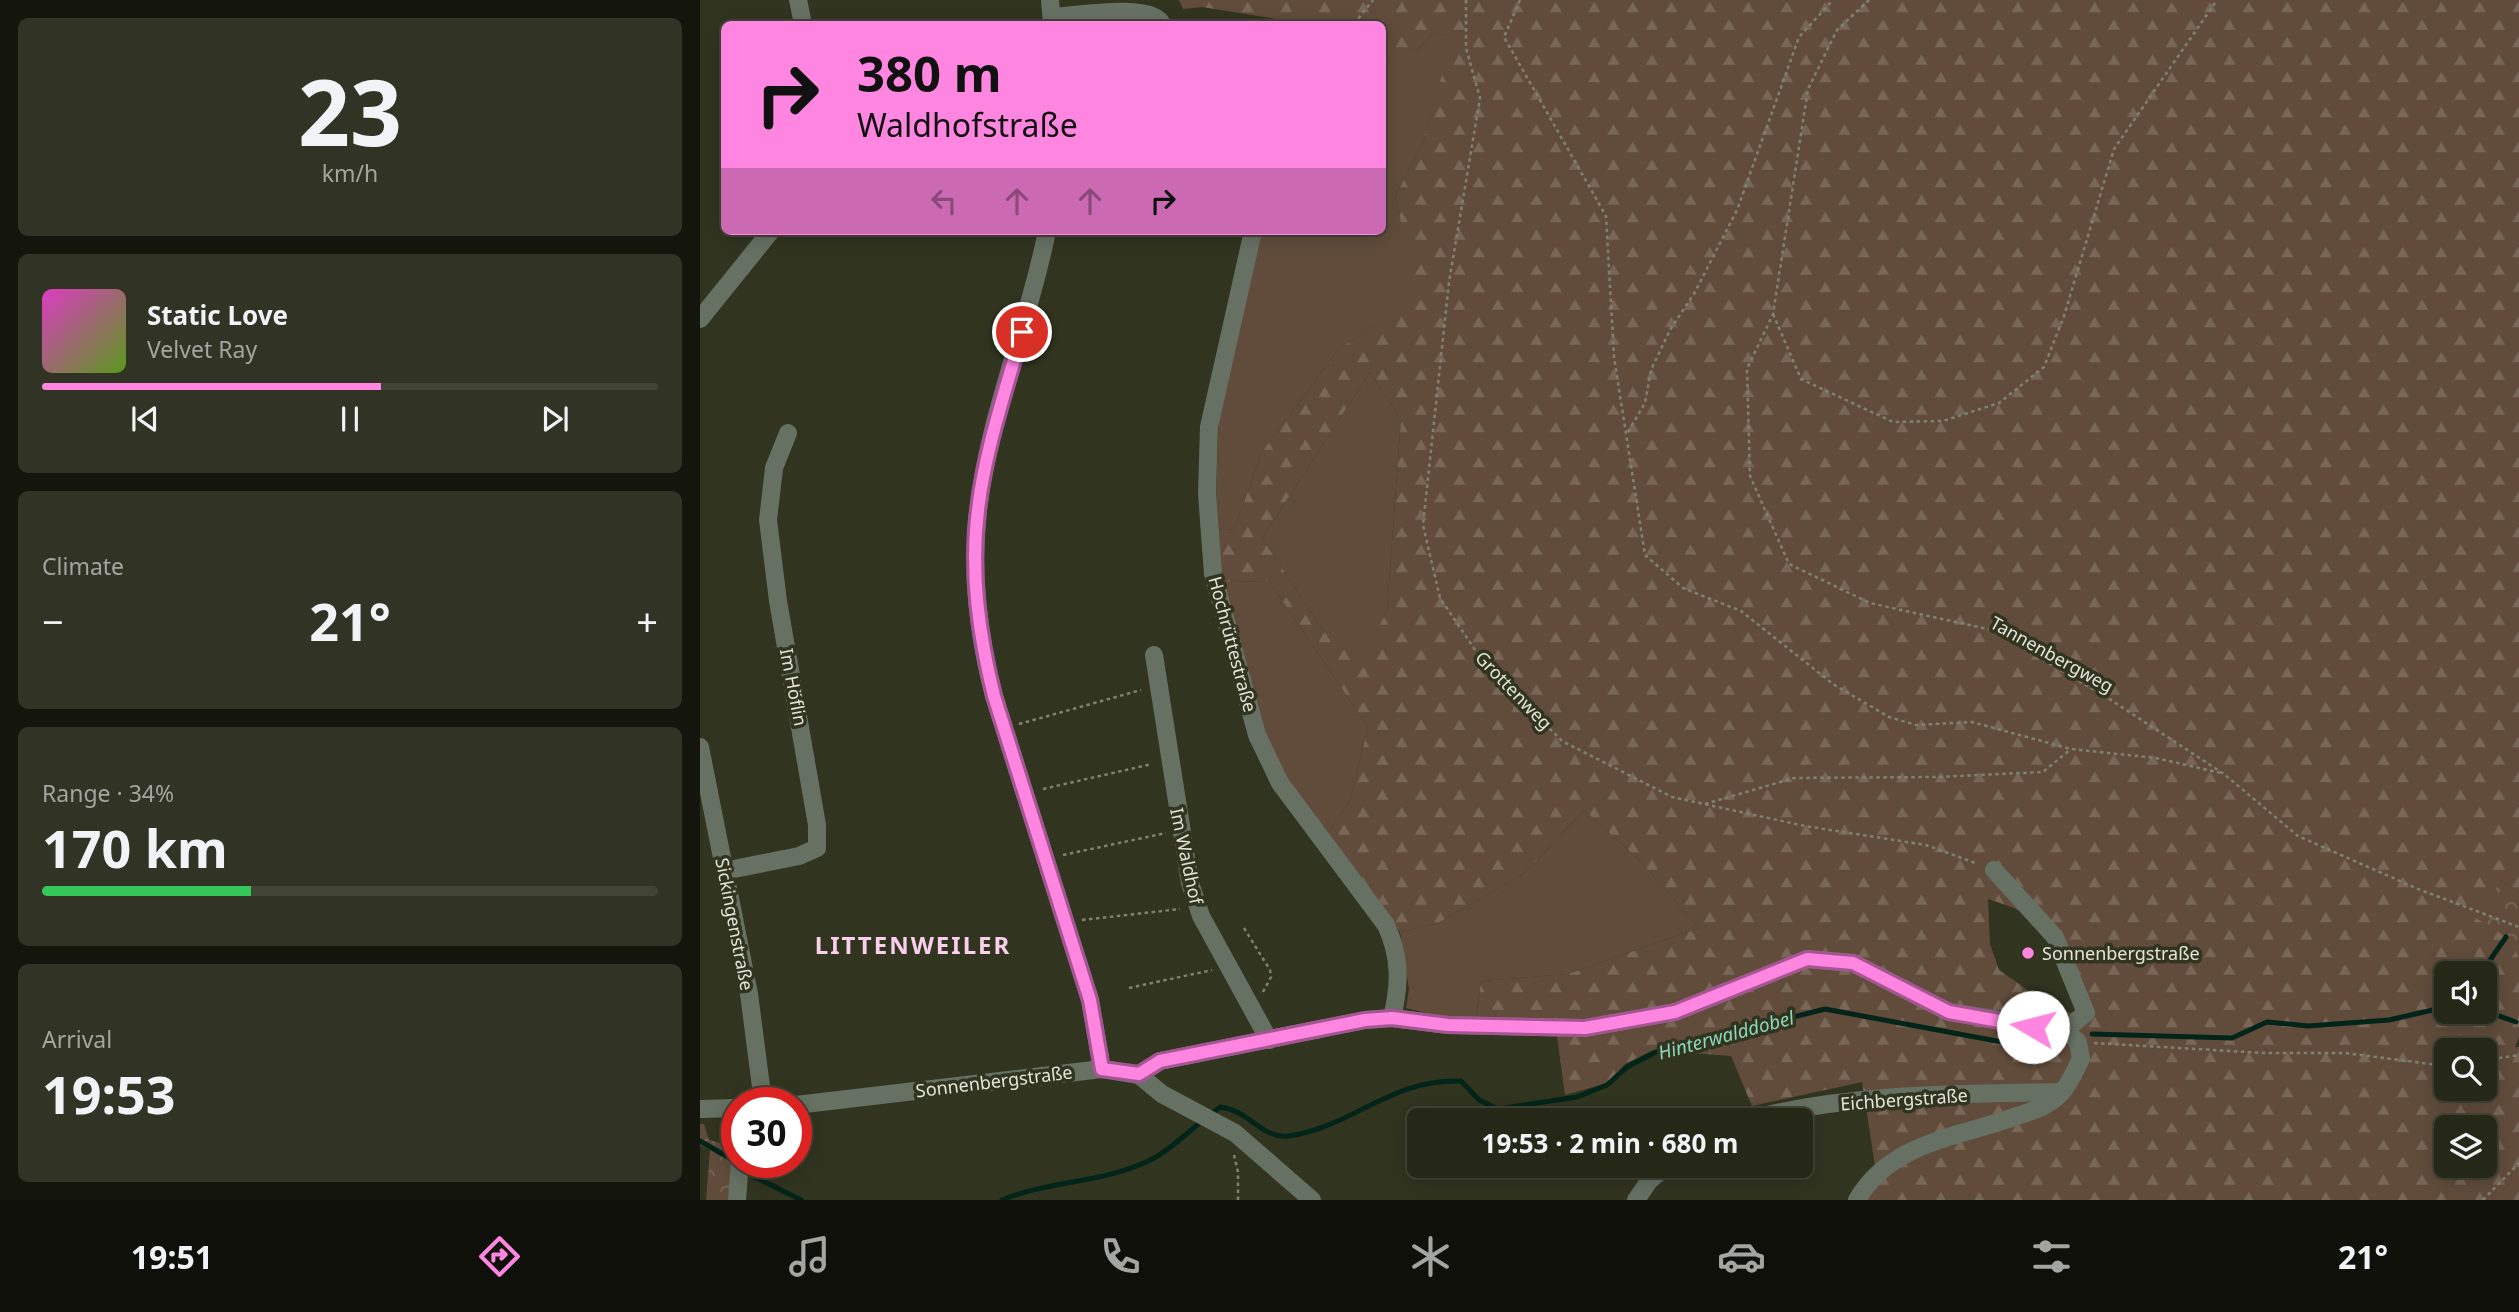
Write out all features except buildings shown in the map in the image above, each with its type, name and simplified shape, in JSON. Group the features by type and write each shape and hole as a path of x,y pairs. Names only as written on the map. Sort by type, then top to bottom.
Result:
{"street":[{"path":"798,0 802,21"},
{"path":"1052,14 1138,12 1153,14 1159,21"},
{"path":"700,319 768,235"},
{"path":"1046,235 988,456 978,510 978,614 982,651 1004,728 1090,1000 1102,1069"},
{"name":"Hochrüttestraße","path":"1252,235 1209,427 1207,494 1213,574 1257,735 1280,783 1386,925 1393,940 1400,984 1392,1018"},
{"name":"Im Höflin","path":"724,871 799,856 817,848 817,825 778,601 768,520 774,468 788,433"},
{"name":"Im Waldhof","path":"1154,655 1180,830 1198,908 1269,1040"},
{"name":"Sickingenstraße","path":"700,747 749,994 761,1087"},
{"path":"1994,870 2056,937 2086,1013 2071,1036"},
{"path":"1312,1200 1235,1133 1217,1121 1162,1094 1139,1074 1160,1061 1365,1020 1392,1018 1461,1025 1585,1028 1675,1012 1807,959 1853,963 1949,1012 2071,1036"},
{"path":"1857,1200 1868,1181 1896,1157 2043,1107 2062,1092 2081,1059 2071,1036"},
{"name":"Sonnenbergstraße","path":"812,1103 1102,1069 1139,1074"},
{"name":"Eichbergstraße","path":"1790,1108 1945,1094 2062,1092"},
{"path":"700,1109 721,1108"},
{"path":"737,1200 739,1178"},
{"path":"1636,1200 1652,1178"}],"path":[{"path":"1356,21 1373,0"},
{"name":"Grottenweg","path":"1466,0 1466,48 1479,98 1449,282 1423,525 1440,598 1483,663 1562,741 1672,797 1805,826 1926,845 1994,870"},
{"path":"1520,0 1504,37 1606,216 1614,357 1645,555 1683,588 1741,611 1833,684 1889,717 1916,725 1972,722 2071,749 2156,758 2224,774"},
{"path":"1627,433 1645,403 1651,370 1670,330 1695,292 1737,210 1799,37 1833,0"},
{"name":"Tannenbergweg","path":"1869,0 1837,30 1808,89 1773,314 1747,369 1750,476 1789,564 1870,603 1992,630 2108,698 2224,774 2298,836 2418,890 2519,927"},
{"path":"1773,314 1801,379 1894,422 1942,421 1999,403 2044,367 2064,316 2113,149 2217,0"},
{"path":"1004,728 1158,686"},
{"path":"1703,804 1794,778 1937,777 2043,772 2071,749"},
{"path":"1024,793 1169,760"},
{"path":"1045,859 1180,830"},
{"path":"1065,922 1198,908"},
{"path":"1244,928 1270,970 1269,982"},
{"path":"1129,988 1229,967"},
{"path":"2071,1036 2264,1053 2345,1053 2434,1064"},
{"path":"2497,1057 2518,1053"},
{"path":"1235,1133 1230,1139 1238,1172 1238,1200"},
{"path":"2483,1200 2519,1164"}],"green space":[{"path":"1179,0 2519,0 2519,892 2501,880 2519,959 2519,1037 2515,1047 2519,1047 2519,1200 1849,1200 1876,1172 1862,1082 1752,1106 1731,1056 1653,1050 1625,1064 1607,1083 1565,1095 1555,1021 1476,1019 1481,981 1568,974 1699,928 1638,859 1584,810 1525,873 1438,923 1400,932 1324,839 1350,800 1368,727 1269,581 1221,582 1215,528 1234,530 1262,452 1339,349 1418,296 1395,197 1423,142 1453,36 1434,32 1416,51 1399,47 1386,61 1386,21 1289,21 1202,7 1183,9","holes":["1370,372 1401,419 1387,611 1366,651 1323,630 1262,538","1988,899 2030,917 2055,940 2086,1013 2059,1012 1999,970 1990,944"]},
{"path":"1434,32 1454,36 1423,142 1395,197 1419,296 1339,349 1262,452 1234,530 1215,528 1219,407 1255,235 1386,235 1386,61 1399,46 1416,51"},
{"path":"1370,372 1401,419 1387,611 1366,652 1323,630 1262,538"},
{"path":"1269,581 1368,727 1350,800 1324,839 1288,783 1266,741 1221,582"},
{"path":"1584,810 1638,859 1699,928 1568,974 1481,981 1476,1019 1446,1018 1406,1008 1409,989 1400,932 1438,923 1525,873"},
{"path":"2501,880 2519,892 2519,959 2513,941 2476,918"},
{"path":"700,1124 704,1124 709,1140 721,1143 721,1178 734,1178 731,1200 706,1200 710,1150 700,1145"}],"waterway":[{"path":"2489,961 2506,937"},
{"name":"Hinterwalddobel","path":"1210,1115 1220,1107 1230,1109 1270,1133 1288,1136 1332,1124 1392,1095 1436,1082 1461,1081 1479,1100 1498,1109 1577,1097 1607,1085 1627,1067 1656,1052 1825,1009 2002,1042 2048,1037"},
{"name":"Hinterwalddobel","path":"2092,1034 2232,1038 2267,1022 2308,1026 2389,1020 2434,1010"},
{"name":"Hinterwalddobel","path":"2497,1015 2516,1022"},
{"name":"Hinterwalddobel","path":"1002,1200 1020,1193 1136,1166 1167,1150 1202,1121"},
{"name":"Hinterwalddobel","path":"700,1141 721,1153"},
{"name":"Hinterwalddobel","path":"757,1178 801,1200"}],"place":[{"name":"Sonnenbergstraße","path":"2028,953"}],"district":[{"name":"LITTENWEILER","path":"913,944"}],"route":[{"path":"1022,332 988,456 978,510 976,602 982,651 994,696 1090,1000 1102,1069 1139,1074 1160,1061 1365,1020 1392,1018 1448,1025 1585,1028 1675,1012 1807,959 1853,963 1949,1012 2033,1027"}]}
